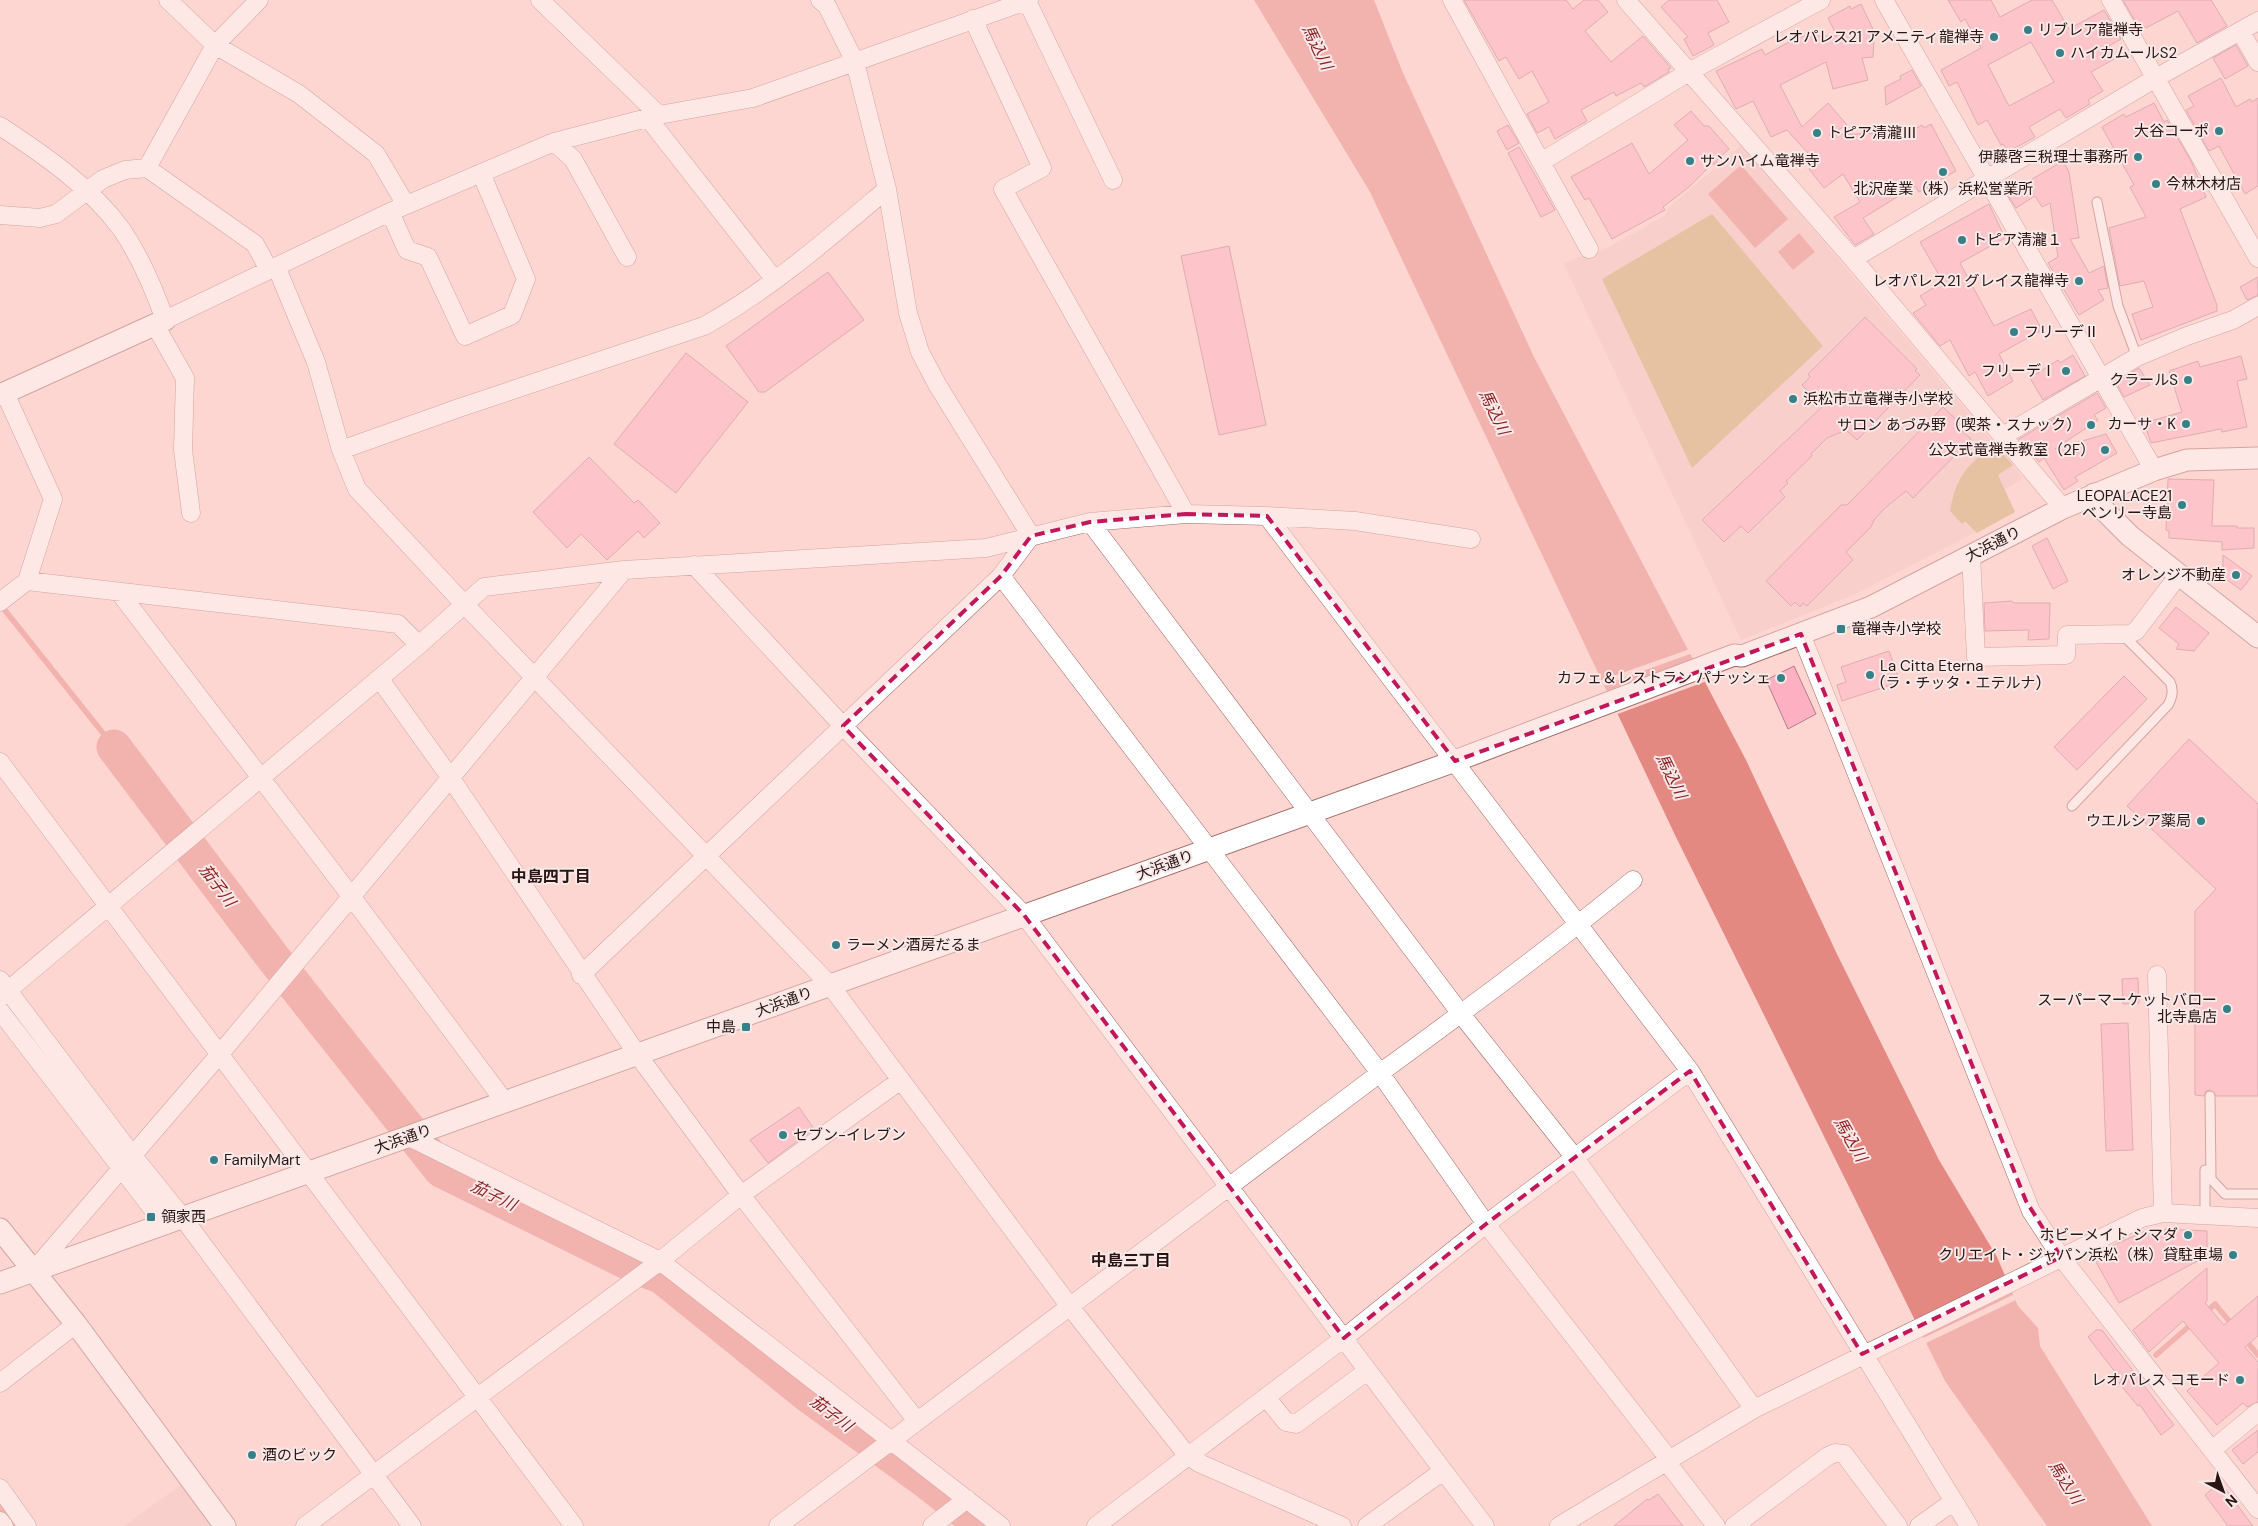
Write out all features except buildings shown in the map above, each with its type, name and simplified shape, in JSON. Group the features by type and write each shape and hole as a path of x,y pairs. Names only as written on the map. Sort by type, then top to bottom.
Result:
{"street":[{"path":"168,0 215,45 299,94 376,154 406,205"},
{"path":"147,168 215,45 259,0"},
{"path":"540,0 654,117 775,280"},
{"path":"820,0 826,6 855,62 887,189 908,313 920,352 938,386 1031,536"},
{"path":"0,602 27,581 53,499 2,394 160,322 390,212 554,142 654,117 753,98 1028,0 1113,180"},
{"path":"1452,0 1588,249"},
{"path":"1626,0 1853,259 2063,508"},
{"path":"1541,162 1689,72 1821,0"},
{"path":"1884,0 2154,470"},
{"path":"2111,0 2154,79 2258,258"},
{"path":"973,19 1042,168 1003,189 1186,514"},
{"path":"1853,259 2154,79 2258,21"},
{"path":"2240,32 2258,62"},
{"path":"0,126 33,148 86,190 122,230 144,269 160,322 185,378 183,450 191,514"},
{"path":"554,142 572,159 627,257"},
{"path":"0,215 40,218 56,214 103,179 125,170 147,168 255,244 272,268 316,362 341,450 357,488 465,605 830,985 1071,1308 1187,1455 1199,1463 1342,1526"},
{"path":"390,212 407,250 428,257 465,336 512,315 526,279 481,173"},
{"path":"341,450 459,408 704,326 734,310 775,280 887,189"},
{"path":"2003,436 2137,357 2187,336 2233,320 2258,306"},
{"name":"大浜通り","path":"0,1283 1455,761 1734,655 1742,656 1801,634 1871,607 2063,508 2154,470 2187,460 2258,458"},
{"path":"2094,494 2103,509 2130,536 2178,576 2258,637"},
{"path":"127,1162 3,989 419,645 484,587 624,570 986,548 1090,522 1186,514 1356,521 1471,539"},
{"path":"1267,516 1690,1071 1870,1350 1969,1526"},
{"path":"1090,522 1461,1014 1575,1158 1754,1409"},
{"path":"581,975 1001,576 1031,536"},
{"path":"1971,555 1976,657 2066,655 2067,635 2130,634 2136,631 2178,576"},
{"path":"694,565 843,726 1024,915 1228,1188 1344,1338 1485,1526"},
{"path":"34,1270 219,1055 624,570"},
{"path":"1001,576 1380,1073 1486,1224 1668,1460 1716,1526"},
{"path":"27,581 398,624 419,645"},
{"path":"119,592 261,777 505,1102"},
{"path":"1801,634 1940,979 2026,1201 2061,1257 2258,1509"},
{"path":"379,678 450,778 581,975 637,1054 742,1196 917,1421"},
{"path":"0,762 574,1526"},
{"path":"778,1526 1461,1014 1578,925 1633,880"},
{"path":"2157,975 2163,1213"},
{"path":"0,1011 127,1162 374,1475 412,1526"},
{"path":"1096,1526 1187,1455 1344,1338 1486,1224 1690,1071"},
{"path":"305,1526 660,1260 742,1196 900,1080"},
{"path":"409,1137 660,1260 1001,1526"},
{"path":"1559,1526 1754,1409 1870,1350 2142,1218 2163,1213 2258,1218"},
{"path":"0,1229 76,1324 225,1526"},
{"path":"0,1383 76,1324"},
{"path":"1266,1397 1286,1422 1296,1424 1367,1371"},
{"path":"2212,1450 2258,1412"},
{"path":"1734,1526 1828,1456 1836,1453 1844,1454 1898,1526"},
{"path":"1367,1526 1443,1471"},
{"path":"0,1488 27,1526"},
{"path":"932,1526 967,1499"},
{"path":"1919,1526 1954,1501"},
{"path":"0,1521 4,1526"}],"lane":[{"path":"2097,202 2118,306 2137,357"},
{"path":"2072,806 2168,706 2171,700 2172,687 2170,682 2122,634"},
{"path":"2210,1096 2211,1179 2225,1194 2258,1194"},
{"path":"2205,1170 2205,1215"}],"highlighted area":[{"path":"1186,514 1267,516 1455,761 1801,634 2026,1201 2061,1257 1862,1354 1690,1071 1486,1224 1344,1338 1024,915 843,726 1001,576 1031,536 1090,522"}],"shaded area":[{"path":"1742,145 2023,478 2005,490 2015,512 1853,595 1741,640 1564,264 1584,255 1602,251 1666,215 1668,208"},
{"path":"1712,214 1823,346 1692,468 1602,279"},
{"path":"1995,445 2013,465 1998,475 2015,512 1977,533 1965,521 1962,524 1950,511 1959,480 1964,472"},
{"path":"182,1484 215,1526 124,1526"}],"water":[{"name":"馬込川","path":"1254,0 1374,0 1403,73 1534,357 1746,760 1836,952 1939,1160 1997,1257 2018,1306 2038,1328 2040,1346 2152,1526 2047,1526 1945,1381 1675,835 1370,192"},
{"path":"1741,165 1788,219 1755,248 1708,194"},
{"path":"1799,233 1815,252 1793,270 1778,252"}],"pier":[{"path":"1690,649 1693,653 1601,686 1599,681"},
{"path":"1695,659 1707,681 1615,715 1604,692"},
{"path":"2015,1294 2018,1299 1924,1344 1921,1339"}],"waterway":[{"path":"0,604 114,747"},
{"name":"茄子川","path":"114,747 274,959 441,1170 639,1268 661,1276 804,1392 926,1481 983,1526"},
{"path":"2205,1313 2215,1304 2234,1327"},
{"path":"2156,1355 2194,1322"},
{"path":"2245,1339 2258,1355"},
{"path":"0,1508 14,1526"}],"place":[{"name":"リブレア龍禅寺","path":"2028,30"},
{"name":"レオパレス21 アメニティ龍禅寺","path":"1994,37"},
{"name":"ハイカムールS2","path":"2060,53"},
{"name":"大谷コーポ","path":"2219,131"},
{"name":"トピア清瀧Ⅲ","path":"1817,133"},
{"name":"伊藤啓三税理士事務所","path":"2138,157"},
{"name":"サンハイム竜禅寺","path":"1690,161"},
{"name":"北沢産業（株）浜松営業所","path":"1943,172"},
{"name":"今林木材店","path":"2156,184"},
{"name":"トピア清瀧１","path":"1962,240"},
{"name":"レオパレス21 グレイス龍禅寺","path":"2079,281"},
{"name":"フリーデⅡ","path":"2014,332"},
{"name":"フリーデⅠ","path":"2066,371"},
{"name":"クラールS","path":"2188,380"},
{"name":"浜松市立竜禅寺小学校","path":"1793,399"},
{"name":"カーサ・K","path":"2186,424"},
{"name":"サロン あづみ野（喫茶・スナック）","path":"2091,425"},
{"name":"公文式竜禅寺教室（2F）","path":"2105,450"},
{"name":"LEOPALACE21 ベンリー寺島","path":"2182,505"},
{"name":"オレンジ不動産","path":"2236,575"},
{"name":"竜禅寺小学校","path":"1841,629"},
{"name":"La Citta Eterna (ラ・チッタ・エテルナ)","path":"1870,675"},
{"name":"カフェ＆レストラン パナッシェ","path":"1781,678"},
{"name":"ウエルシア薬局","path":"2201,821"},
{"name":"ラーメン酒房だるま","path":"836,945"},
{"name":"スーパーマーケットバロー 北寺島店","path":"2227,1009"},
{"name":"中島","path":"746,1027"},
{"name":"セブン-イレブン","path":"783,1135"},
{"name":"FamilyMart","path":"214,1160"},
{"name":"領家西","path":"151,1217"},
{"name":"ホビーメイト シマダ","path":"2188,1235"},
{"name":"クリエイト・ジャパン浜松（株）貸駐車場","path":"2233,1255"},
{"name":"レオパレス コモード","path":"2240,1380"},
{"name":"酒のビック","path":"252,1455"}],"district":[{"name":"中島四丁目","path":"551,876"},
{"name":"中島三丁目","path":"1131,1260"}]}
